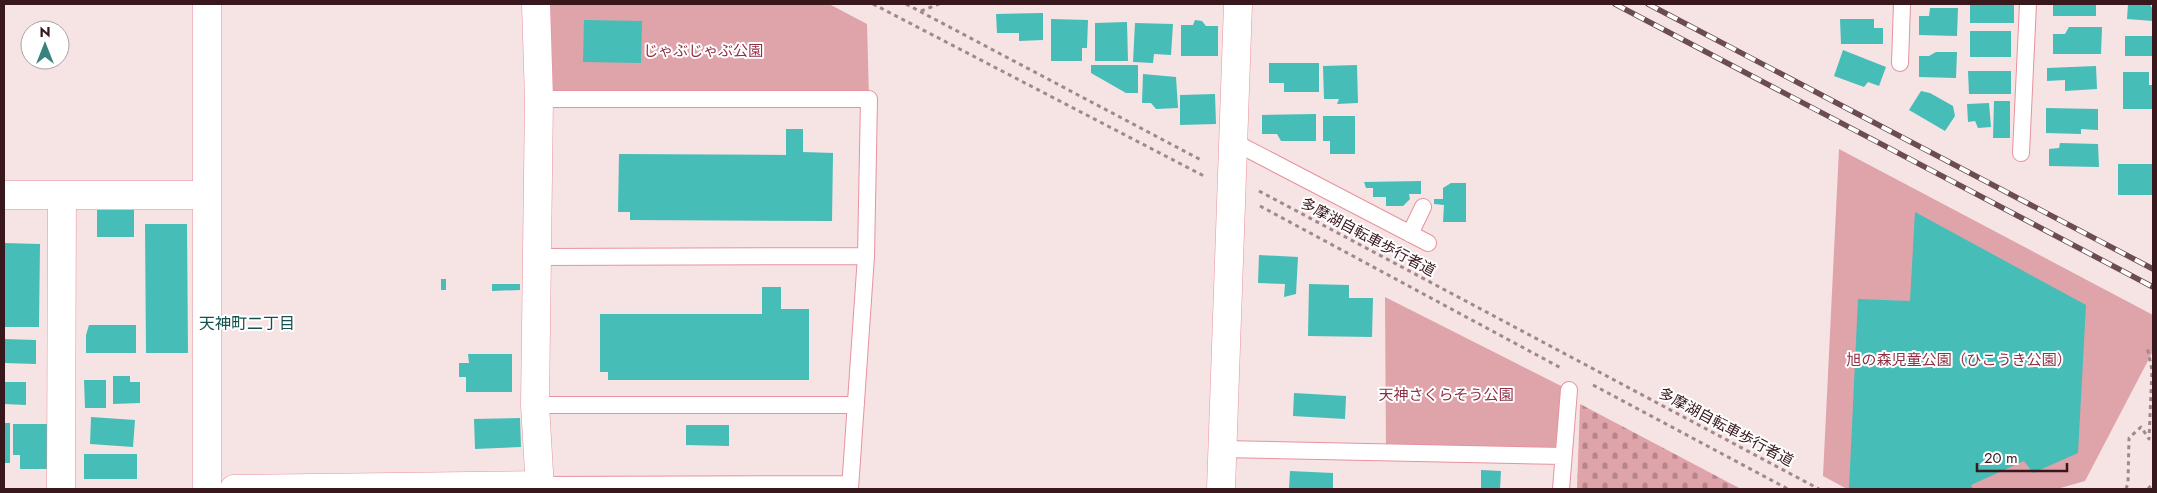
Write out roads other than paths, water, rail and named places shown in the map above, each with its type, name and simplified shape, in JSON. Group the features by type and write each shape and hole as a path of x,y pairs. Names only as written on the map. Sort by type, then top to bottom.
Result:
{"street":[{"path":"207,4 207,489"},
{"path":"234,489 540,487 535,405 540,99 536,4"},
{"path":"1221,489 1238,4"},
{"path":"4,194 207,195"},
{"path":"61,489 62,195"}],"lane":[{"path":"1900,63 1902,4"},
{"path":"2021,153 2028,4"},
{"path":"540,99 869,99 866,256 850,487 540,487"},
{"path":"1234,142 1428,243"},
{"path":"1410,234 1424,207"},
{"path":"538,257 866,256"},
{"path":"1561,489 1568,390"},
{"path":"535,405 856,405"},
{"path":"1222,449 1563,456"}],"railway":[{"path":"1615,4 2153,287"},
{"path":"1648,4 2153,269"}],"district":[{"name":"天神町二丁目","path":"247,323"}],"park label":[{"name":"じゃぶじゃぶ公園","path":"703,51"},
{"name":"旭の森児童公園（ひこうき公園）","path":"1959,360"},
{"name":"天神さくらそう公園","path":"1446,395"}]}
